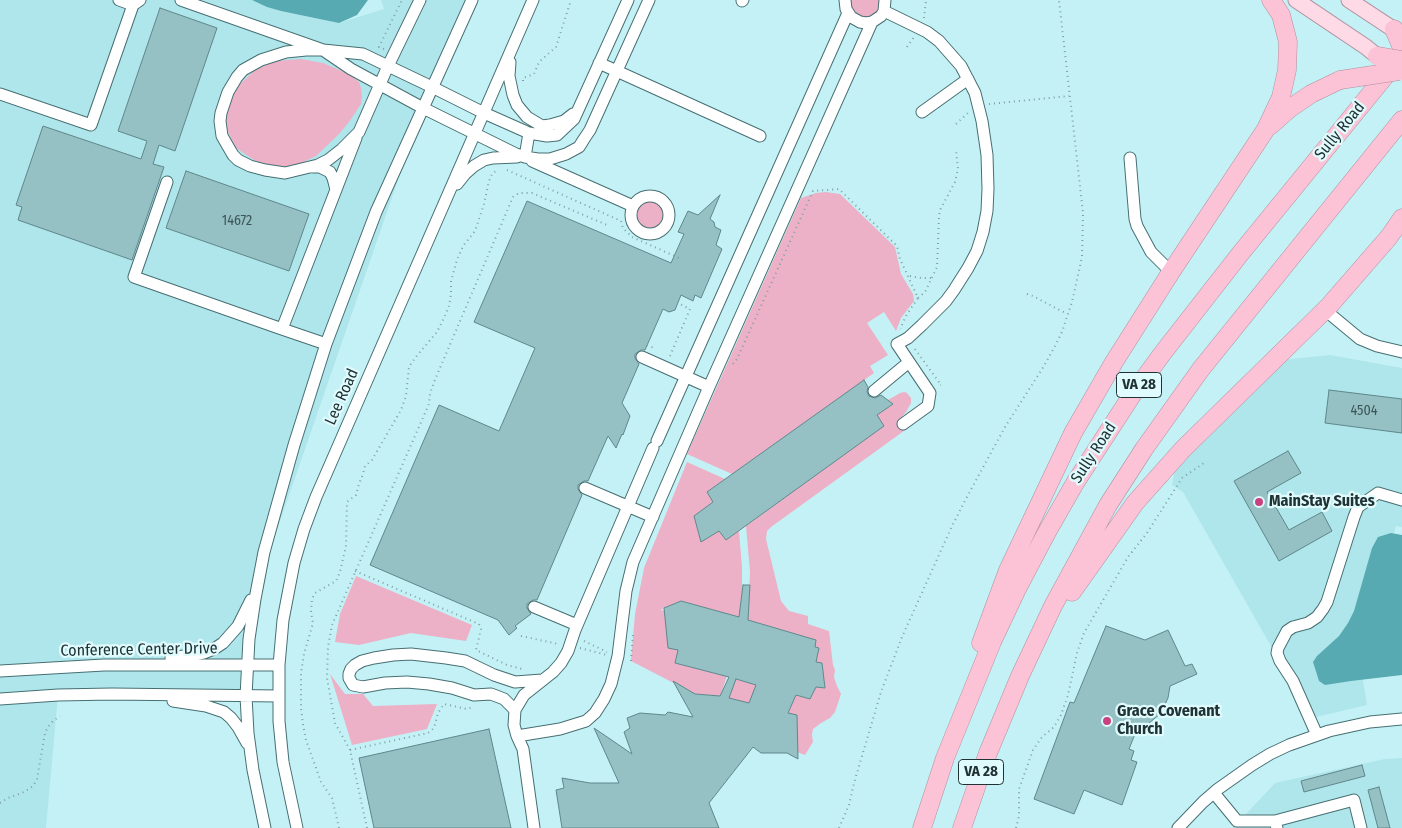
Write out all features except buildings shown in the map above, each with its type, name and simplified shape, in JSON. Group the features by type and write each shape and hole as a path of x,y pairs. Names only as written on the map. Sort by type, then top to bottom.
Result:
{"highway":[{"path":"944,758 988,623 1012,561 1073,433 1114,362 1171,272 1266,129 1281,97 1287,70 1288,42 1281,16 1271,0"},
{"path":"1393,29 1402,48"},
{"path":"1372,52 1401,66"},
{"path":"1266,129 1289,109 1311,94 1340,80 1401,66"},
{"name":"Sully Road","path":"922,828 944,758 992,642 1018,587 1075,483 1132,395 1202,302 1401,66"},
{"name":"VA 28","path":"962,828 1002,717 1053,606 1108,505 1185,390 1402,120"},
{"path":"1002,717 1039,647 1076,585 1135,503 1183,448 1325,310 1395,232 1402,218"}],"main road":[{"path":"1296,0 1372,52"},
{"path":"1349,0 1393,29"}],"street":[{"path":"0,94 91,125 136,2 119,0"},
{"path":"181,0 323,50 351,70 423,108 525,158 632,206"},
{"path":"282,329 358,132 420,0"},
{"name":"Lee Road","path":"265,828 251,753 246,696 249,638 264,552 326,344 376,212 472,0"},
{"name":"Lee Road","path":"297,828 283,762 279,721 279,665 284,610 294,563 316,497 533,0"},
{"path":"358,132 350,142 328,160 311,167 285,173 257,168 238,160 225,143 220,121 228,92 243,70 261,60 286,52 323,50 363,54 484,114 529,133 547,136 557,135 574,119 628,0"},
{"path":"447,197 465,174 484,160 506,156 538,159 558,157 579,147 590,130 648,0"},
{"path":"844,4 856,20 860,22 872,22 878,19 884,5 934,36 957,61 975,93 982,121 987,155 987,211 980,242 968,268 954,290 929,319 908,338 897,344 930,393 928,406 904,424"},
{"path":"534,828 523,749 514,725 515,710 524,695 553,672 568,651 577,626 655,444 686,377 844,4"},
{"path":"517,736 576,725 586,721 600,707 610,684 618,656 630,571 709,387 872,22"},
{"path":"510,53 509,76 511,86 517,105 527,117 542,126 550,126 564,121 580,107"},
{"path":"599,64 760,136"},
{"path":"922,112 968,79"},
{"path":"525,158 529,133"},
{"path":"1130,158 1137,226 1151,252 1171,272"},
{"path":"311,167 320,167 330,172 336,190"},
{"path":"167,182 134,277 326,344"},
{"path":"1325,310 1356,337 1377,346 1402,352"},
{"path":"642,357 709,387"},
{"path":"874,391 909,362"},
{"path":"585,488 653,517"},
{"path":"1317,735 1293,681 1280,661 1277,652 1278,648 1287,631 1313,620 1327,602 1358,507 1378,492 1402,500"},
{"path":"120,664 193,655 214,649 231,636 238,626 258,585"},
{"path":"534,607 577,626"},
{"path":"515,710 504,699 491,694 474,695 452,688 407,682 363,687 353,685 349,674 355,665 362,661 393,655 411,654 465,661 494,675 515,682 542,680"},
{"name":"Conference Center Drive","path":"0,671 120,664 279,665"},
{"path":"112,694 197,704 224,712 238,727 251,753"},
{"path":"0,699 112,694 279,696"},
{"path":"1178,828 1214,793 1235,776 1258,761 1289,745 1350,725 1402,719"},
{"path":"1214,793 1235,824 1276,824 1354,800 1361,828"}],"path":[{"path":"388,51 379,47 402,0"},
{"path":"519,84 523,78 534,74 539,62 556,47 571,0"},
{"path":"839,828 849,805 881,692 902,638 964,503 1005,427 1044,366 1062,332 1072,302 1080,268 1084,213 1059,0"},
{"path":"956,124 967,114 979,107 993,103 1070,96"},
{"path":"930,393 941,384 903,333 901,327 918,298 925,292 937,267 940,210 952,189 958,169 956,150"},
{"path":"339,828 332,798 321,782 306,740 303,725 301,672 313,623 311,612 312,599 315,593 336,581 340,572 346,546 347,502 356,495 358,484 366,466 372,460 401,410 406,396 410,367 415,358 437,332 444,318 449,306 451,281 457,260 475,231 492,174 496,170 506,169 522,176 622,221 623,228 632,237 679,258"},
{"path":"729,369 737,360 813,191 839,189 897,246 900,259 918,298"},
{"path":"368,828 350,750 335,723 327,678 328,647 332,625 430,404 430,394 434,382 513,197 518,193 537,194 607,225"},
{"path":"909,276 932,278"},
{"path":"1027,294 1068,314"},
{"path":"670,356 690,309 678,303"},
{"path":"1016,828 1019,816 1019,789 1033,750 1042,737 1054,727 1061,715 1084,633 1128,557 1147,533 1182,478 1204,463"},
{"path":"355,571 479,624 481,629 476,650 507,665 527,670"},
{"path":"631,661 634,628"},
{"path":"350,750 428,733 434,728 438,714 444,704 467,709 479,706"},
{"path":"0,804 33,786 37,779 45,733 53,721 60,716"}],"shaded area":[{"path":"0,0 252,0 339,23 384,9 381,0 477,0 423,108 258,585 246,696 58,695 46,828 0,828"},
{"path":"252,0 368,0 357,15 339,23 281,11"},
{"path":"851,0 880,0 879,9 870,17 861,17 851,7"},
{"path":"301,59 323,63 349,74 359,82 362,97 361,104 339,134 316,156 293,167 267,165 254,160 236,148 226,128 225,118 230,99 240,84 254,71 274,61"},
{"path":"826,192 840,194 895,247 901,274 913,294 914,301 901,318 896,331 884,312 867,323 888,355 870,366 874,373 732,474 687,454 801,198"},
{"path":"650,201 660,205 664,215 660,225 650,229 640,225 636,215 640,205"},
{"path":"1330,355 1402,368 1402,527 1396,526 1359,656 1367,705 1312,718 1183,492 1172,485 1175,470 1282,360"},
{"path":"904,392 911,398 911,403 900,419 908,428 767,531 766,539 781,601 789,611 808,616 808,624 829,631 835,670 834,677 841,694 835,712 830,718 813,729 813,742 805,755 797,752 788,713 790,708 751,699 749,703 728,700 735,679 810,699 816,687 825,688 822,663 816,662 819,648 815,647 816,640 748,620 750,572 746,526 883,426 877,415 893,404 888,400"},
{"path":"687,462 725,479 707,492 713,502 694,516 701,542 719,531 726,540 739,531 742,591 739,617 681,601 660,610 667,611 668,648 678,650 675,663 727,676 720,696 695,694 631,661 635,614 644,568"},
{"path":"1391,533 1402,535 1402,675 1325,685 1319,681 1313,662 1339,636 1348,623 1354,611 1372,548 1378,537"},
{"path":"356,576 472,625 466,641 411,633 359,645 335,642 340,614"},
{"path":"330,674 345,694 363,694 373,706 437,704 427,729 352,745"},
{"path":"1402,758 1402,828 1233,828 1275,783 1385,759"}],"place":[{"name":"MainStay Suites","path":"1259,502"},
{"name":"Grace Covenant Church","path":"1107,721"}]}
